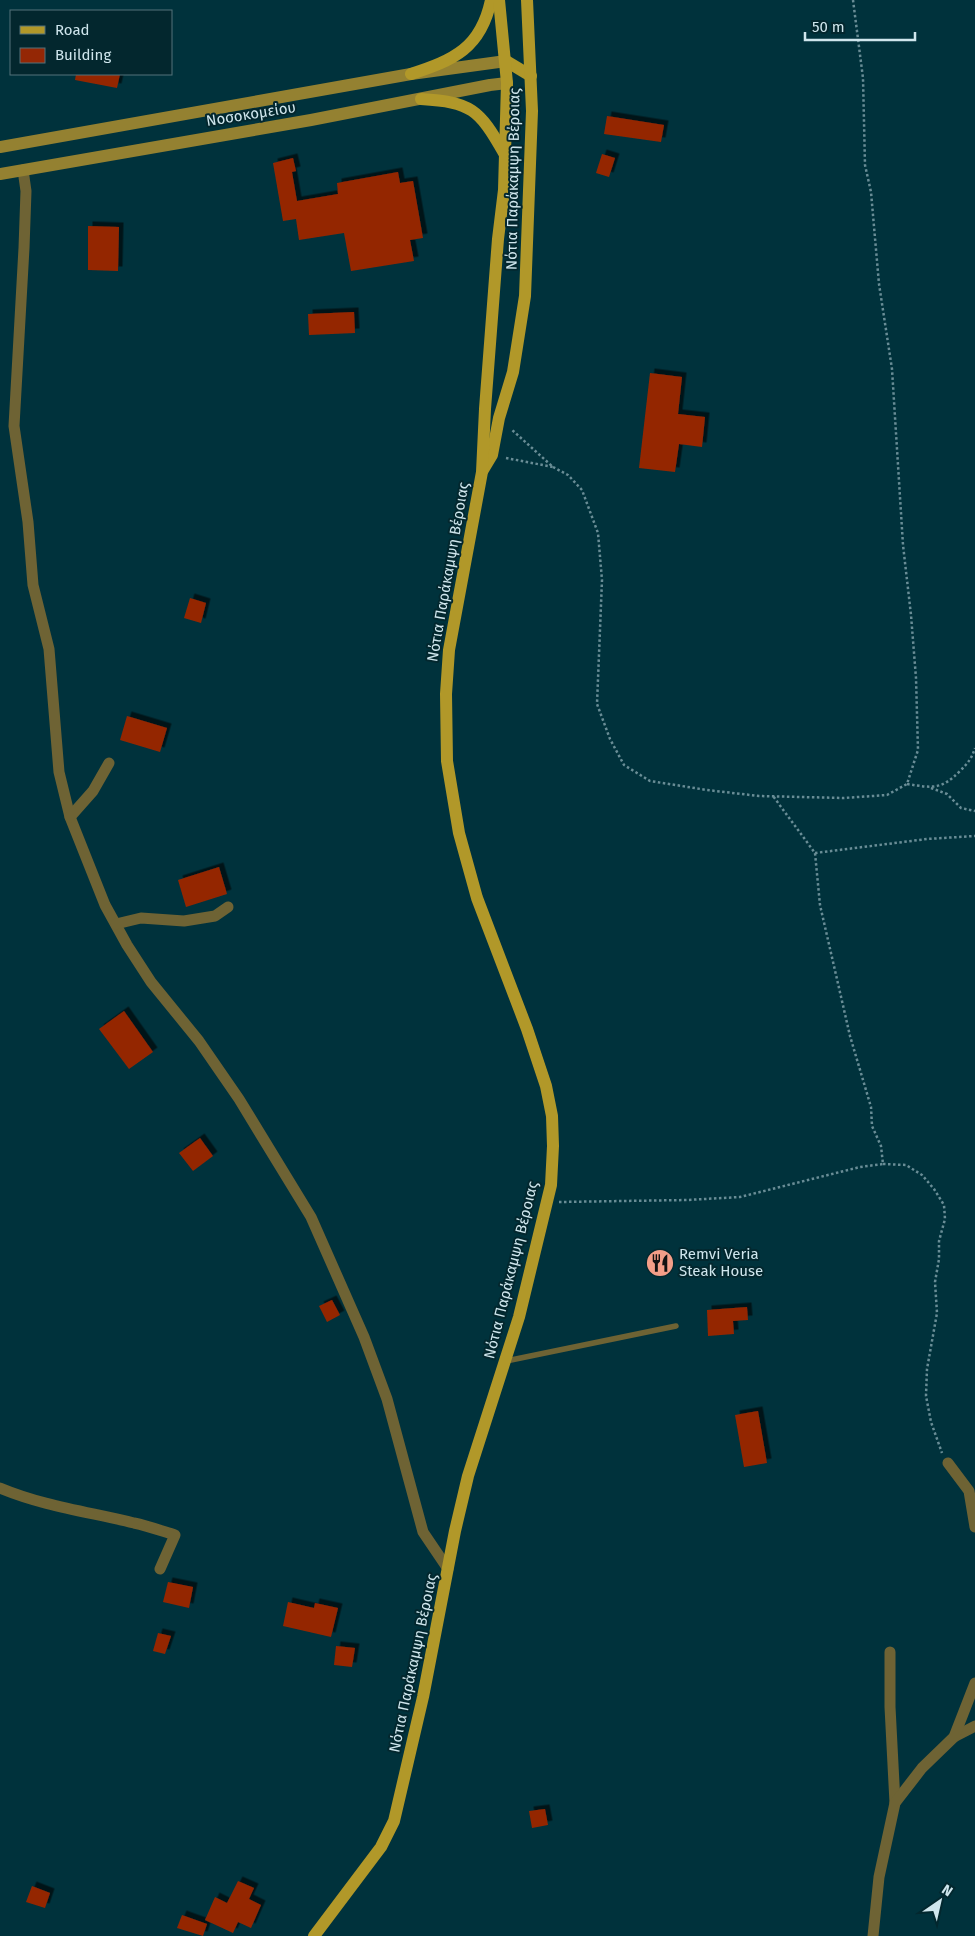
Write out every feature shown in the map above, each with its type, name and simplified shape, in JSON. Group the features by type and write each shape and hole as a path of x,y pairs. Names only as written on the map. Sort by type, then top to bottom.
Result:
{"main road":[{"path":"411,74 446,62 475,39 484,24 491,0"},
{"name":"Νότια Παράκαμψη Βέροιας","path":"314,1936 381,1847 394,1821 423,1697 468,1476 519,1317 551,1185 554,1146 552,1116 546,1086 524,1020 477,898 459,833 448,761 446,694 449,650 482,472 498,239 504,190 507,83 499,0"},
{"name":"Νότια Παράκαμψη Βέροιας","path":"482,472 492,456 499,418 513,372 526,296 532,111 527,0"},
{"path":"506,61 531,76"},
{"path":"507,83 531,76"},
{"path":"421,99 448,101 469,107 483,119 505,154"}],"street":[{"name":"Νοσοκομείου","path":"0,147 411,74 506,61"},
{"name":"Νοσοκομείου","path":"0,174 311,120 507,83"},
{"path":"23,170 26,191 24,248 14,426 28,522 33,585 49,649 59,772 70,817 105,905 116,924 151,982 199,1041 239,1099 311,1217 371,1354 387,1399 423,1532 448,1569"},
{"path":"70,817 93,791 110,764"},
{"path":"116,924 141,918 184,921 215,916 228,907"},
{"path":"948,1463 969,1491 975,1527"},
{"path":"0,1488 21,1497 40,1502 175,1534 160,1570"},
{"path":"873,1936 879,1878 895,1803 890,1707 890,1652"},
{"path":"954,1737 975,1683"},
{"path":"895,1803 922,1768 954,1737 975,1726"}],"lane":[{"path":"506,1361 676,1326"}],"path":[{"path":"853,0 863,78 865,165 871,192 879,284 892,369 903,545 916,678 918,750 907,784"},
{"path":"499,418 553,467 568,475 582,490 598,532 602,580 597,704 610,739 624,765 650,782 707,790 773,796 844,798 887,795 907,784 930,787 947,794 961,808 975,811"},
{"path":"492,456 553,467"},
{"path":"930,787 948,783 971,760 975,748"},
{"path":"773,796 815,853 820,905 848,1028 871,1107 872,1126 881,1146 883,1164"},
{"path":"815,853 898,842 975,836"},
{"path":"547,1203 687,1200 740,1196 860,1167 883,1164 906,1165 922,1175 944,1205 945,1219 935,1282 937,1314 927,1369 926,1396 931,1422 940,1449 948,1463"}],"building":[{"path":"76,75 120,75 117,88 75,80"},
{"path":"607,116 664,125 661,142 604,134"},
{"path":"602,154 615,158 609,177 596,173"},
{"path":"293,158 296,171 292,172 297,201 338,194 337,183 398,172 400,183 413,181 423,238 410,240 414,261 351,271 344,233 299,240 296,219 283,221 273,163"},
{"path":"88,226 119,227 118,271 88,270"},
{"path":"354,312 355,333 309,335 308,314"},
{"path":"650,373 682,377 678,414 705,417 702,447 679,444 675,472 639,468"},
{"path":"190,598 206,603 201,623 184,618"},
{"path":"127,716 167,728 160,752 120,740"},
{"path":"219,867 227,894 186,907 178,880"},
{"path":"124,1011 153,1052 129,1069 99,1029"},
{"path":"200,1138 213,1156 193,1171 179,1153"},
{"path":"332,1300 340,1315 327,1322 319,1306"},
{"path":"747,1307 748,1320 733,1321 734,1334 708,1336 707,1310"},
{"path":"758,1411 767,1463 744,1467 735,1415"},
{"path":"168,1582 193,1587 189,1608 163,1602"},
{"path":"288,1602 314,1608 315,1603 338,1608 331,1637 283,1626"},
{"path":"158,1633 171,1636 165,1654 153,1651"},
{"path":"336,1646 355,1648 352,1667 334,1665"},
{"path":"545,1809 548,1825 532,1828 529,1811"},
{"path":"238,1881 254,1888 249,1899 261,1905 251,1928 238,1922 233,1933 205,1920 215,1897 227,1903"},
{"path":"32,1886 50,1893 45,1908 26,1902"},
{"path":"182,1915 207,1924 203,1936 177,1928"}],"place":[{"name":"Remvi Veria Steak House","path":"660,1263"}]}
